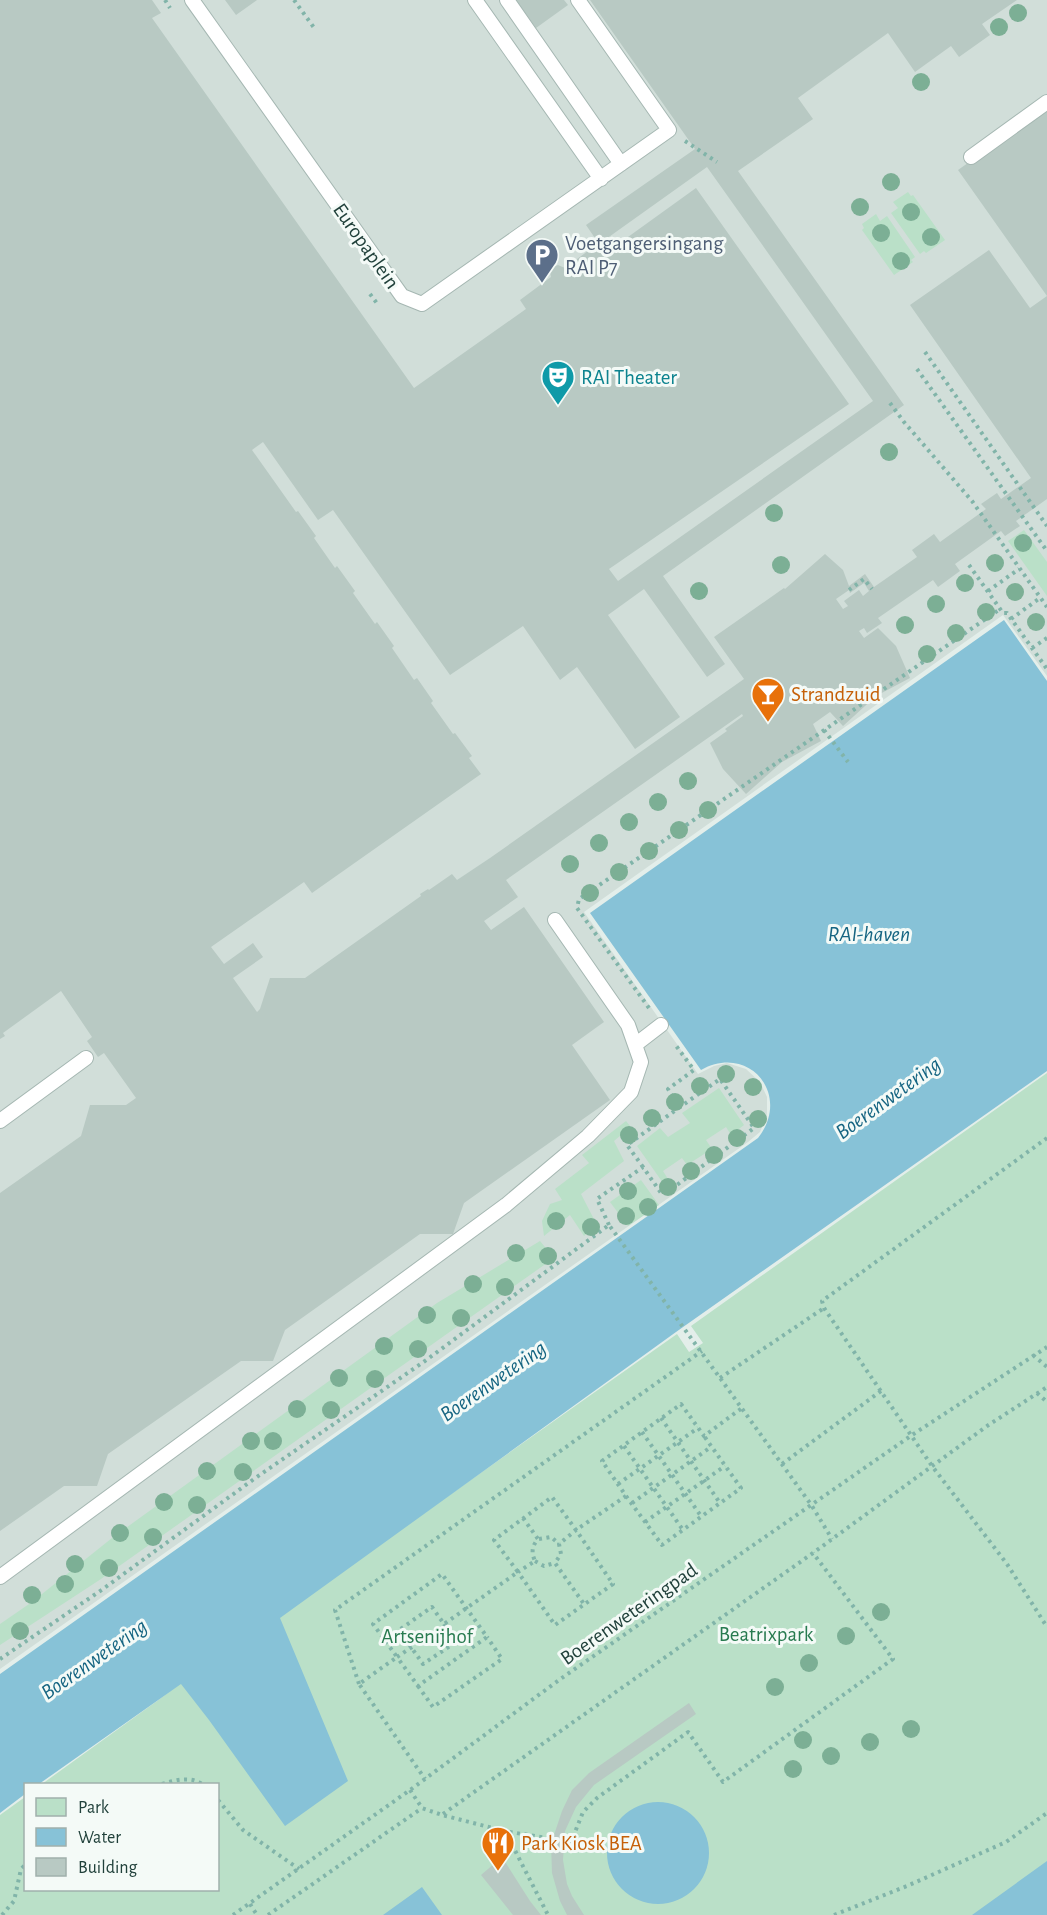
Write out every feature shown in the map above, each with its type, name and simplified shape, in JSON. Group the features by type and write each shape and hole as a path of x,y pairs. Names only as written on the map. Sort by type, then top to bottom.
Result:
{"lane":[{"name":"Europaplein","path":"192,0 402,296 422,304 669,130"},
{"path":"475,0 601,179"},
{"path":"507,0 621,164"},
{"path":"578,0 669,130"},
{"path":"970,157 1047,102"},
{"path":"0,1577 515,1198 588,1136 631,1092 641,1062 628,1024 555,920"},
{"path":"635,1045 661,1025"},
{"path":"0,1121 86,1058"}],"path":[{"path":"294,0 315,29"},
{"path":"669,130 717,162"},
{"path":"925,352 1047,526"},
{"path":"917,369 1047,551"},
{"path":"891,403 904,422 972,501 1047,607"},
{"path":"969,565 1047,669"},
{"path":"988,591 1020,569"},
{"path":"849,590 864,579 872,589"},
{"path":"1011,619 1040,598"},
{"path":"680,1107 668,1089 694,1070 577,908 579,899 1000,609"},
{"path":"1032,648 1047,638"},
{"path":"824,730 848,762"},
{"path":"720,1079 754,1128 670,1190 662,1193 643,1167 627,1145 720,1079"},
{"path":"1047,1138 822,1301 824,1308 932,1466 1007,1564 1047,1627"},
{"path":"643,1167 597,1199 609,1226 702,1351 812,1506 832,1539"},
{"path":"0,1659 103,1589 254,1479 425,1361 609,1226"},
{"path":"720,1377 824,1308"},
{"name":"Boerenweteringpad","path":"233,1915 410,1790 559,1680 912,1435 1047,1347"},
{"path":"425,1779 359,1684 335,1610 702,1351"},
{"path":"1033,1355 1047,1367"},
{"path":"442,1815 813,1553 932,1466 1047,1387"},
{"path":"782,1464 881,1391"},
{"path":"1036,1393 1047,1402"},
{"path":"681,1404 704,1436 741,1488 662,1545 602,1461 681,1404"},
{"path":"704,1436 742,1408"},
{"path":"661,1418 720,1503"},
{"path":"618,1484 698,1428"},
{"path":"642,1432 701,1516"},
{"path":"624,1446 683,1530"},
{"path":"632,1503 711,1447"},
{"path":"645,1522 725,1466"},
{"path":"559,1544 626,1496"},
{"path":"552,1497 576,1530 613,1584 555,1625 494,1540 552,1497"},
{"path":"523,1518 538,1539"},
{"path":"551,1537 559,1544 561,1554 555,1563 544,1566 535,1561 532,1552 538,1539 551,1537"},
{"path":"410,1790 422,1808 442,1815 504,1831 571,1842 583,1812 597,1798 688,1732 723,1782 893,1659 813,1553"},
{"path":"444,1624 535,1561"},
{"path":"555,1563 584,1604"},
{"path":"442,1574 466,1608 502,1659 433,1707 373,1624 442,1574"},
{"path":"432,1607 444,1624 456,1642 423,1664 399,1630 432,1607"},
{"path":"418,1686 487,1637"},
{"path":"359,1684 412,1647"},
{"path":"168,1783 195,1779 200,1783"},
{"path":"219,1801 243,1830 299,1869"},
{"path":"268,1915 422,1808"},
{"path":"834,1915 907,1886 1006,1842 1047,1813"},
{"path":"504,1831 536,1895 549,1915"},
{"path":"2,1915 14,1900 21,1869 24,1866"},
{"path":"250,1904 257,1915"}],"shaded area":[{"path":"0,0 1047,0 1047,676 1003,615 584,912 698,1074 714,1066 727,1063 746,1069 760,1082 767,1097 767,1114 760,1132 0,1669"}],"green space":[{"path":"908,192 911,196 913,195 945,240 926,253 924,251 920,254 891,213 898,208 893,202"},
{"path":"876,214 880,221 887,216 915,257 911,260 913,262 894,275 862,230 864,228 862,224"},
{"path":"1024,530 1047,562 1047,596 1008,541"},
{"name":"Beatrixpark","path":"1047,1073 1047,1915 0,1915 0,1815 24,1798 24,1891 219,1891 219,1783 43,1783 272,1614 359,1559 677,1334 689,1352 703,1343 691,1326"},
{"path":"719,1088 744,1125 731,1135 726,1127 706,1140 712,1149 687,1165 682,1158 663,1171 668,1179 663,1183 637,1146 660,1128 668,1137 690,1123 682,1113"},
{"path":"626,1121 638,1136 633,1137 627,1130 614,1141 624,1161 581,1194 597,1225 584,1236 570,1215 544,1236 542,1221 550,1204 562,1200 555,1189 589,1163 582,1155"},
{"path":"641,1180 659,1205 628,1226 610,1202"},
{"path":"540,1241 554,1258 101,1579 0,1645 0,1624 32,1602 112,1538 437,1303"}],"water":[{"name":"RAI-haven","path":"1004,620 1047,681 1047,1071 676,1332 280,1618 348,1781 285,1826 181,1684 40,1783 24,1783 24,1795 0,1813 0,1674 758,1138 767,1122 770,1105 768,1090 760,1078 749,1068 735,1063 719,1063 701,1070 590,913"},
{"path":"658,1802 678,1806 694,1817 705,1833 709,1853 705,1873 694,1889 678,1900 658,1904 638,1900 622,1889 611,1873 607,1853 611,1833 622,1817 638,1806"},
{"path":"1047,1861 1047,1915 972,1915"},
{"path":"422,1887 442,1915 383,1915"}],"building":[{"path":"0,0 152,0 161,13 152,18 414,388 526,309 520,300 551,277 550,272 553,267 558,265 565,268 596,245 603,255 696,188 849,404 609,569 618,581 873,401 707,167 599,244 586,225 695,149 590,0 1017,0 982,24 990,35 959,57 951,46 915,72 888,33 798,98 813,119 738,171 904,405 663,576 725,664 707,677 644,589 608,615 680,717 635,749 577,667 560,680 523,626 450,675 333,510 318,520 263,442 252,450 316,536 314,538 335,568 337,566 355,591 353,593 375,624 377,622 394,646 392,648 414,680 417,678 433,701 431,703 472,756 469,758 481,774 312,893 304,882 211,947 224,964 253,943 263,957 233,978 257,1012 270,978 305,978 421,896 420,894 452,874 457,880 490,858 744,679 714,637 785,589 825,554 843,570 849,586 865,574 874,587 917,557 912,550 934,534 940,542 986,509 981,504 997,493 1001,499 1031,478 910,305 989,250 1030,308 1047,296 1047,499 1016,521 1020,526 1005,536 1001,531 955,564 960,571 938,587 933,580 878,618 882,623 867,633 864,628 859,631 864,638 878,628 896,646 910,678 876,696 843,726 830,712 813,724 821,741 782,762 746,794 723,769 710,743 727,731 725,729 743,716 742,714 506,880 518,897 484,921 491,930 524,907 604,1022 572,1045 610,1100 464,1203 453,1234 420,1234 285,1330 273,1361 241,1361 108,1454 97,1486 64,1486 0,1531 0,1193 81,1136 90,1105 126,1105 136,1098 104,1053 98,1057 87,1041 92,1037 61,991 3,1033 5,1036 0,1039","holes":["864,583 869,591 863,596 859,590 844,601 848,606 843,609 836,599"]},
{"path":"225,0 257,0 236,15"},
{"path":"516,0 564,0 568,5 536,28"},
{"path":"1047,107 1047,296 958,170"},
{"path":"689,1703 696,1714 594,1785 576,1807 565,1831 563,1860 567,1884 584,1915 567,1915 560,1901 552,1873 551,1844 572,1790 589,1773"},
{"path":"502,1857 541,1915 513,1915 481,1875"}],"place":[{"name":"Voetgangersingang RAI P7","path":"542,284"},
{"name":"RAI Theater","path":"558,406"},
{"name":"Strandzuid","path":"768,723"},
{"name":"Park Kiosk BEA","path":"498,1872"}],"water label":[{"name":"Boerenwetering","path":"888,1098"},
{"name":"Boerenwetering","path":"493,1381"},
{"name":"Boerenwetering","path":"94,1659"}],"park label":[{"name":"Artsenijhof","path":"427,1636"}]}
